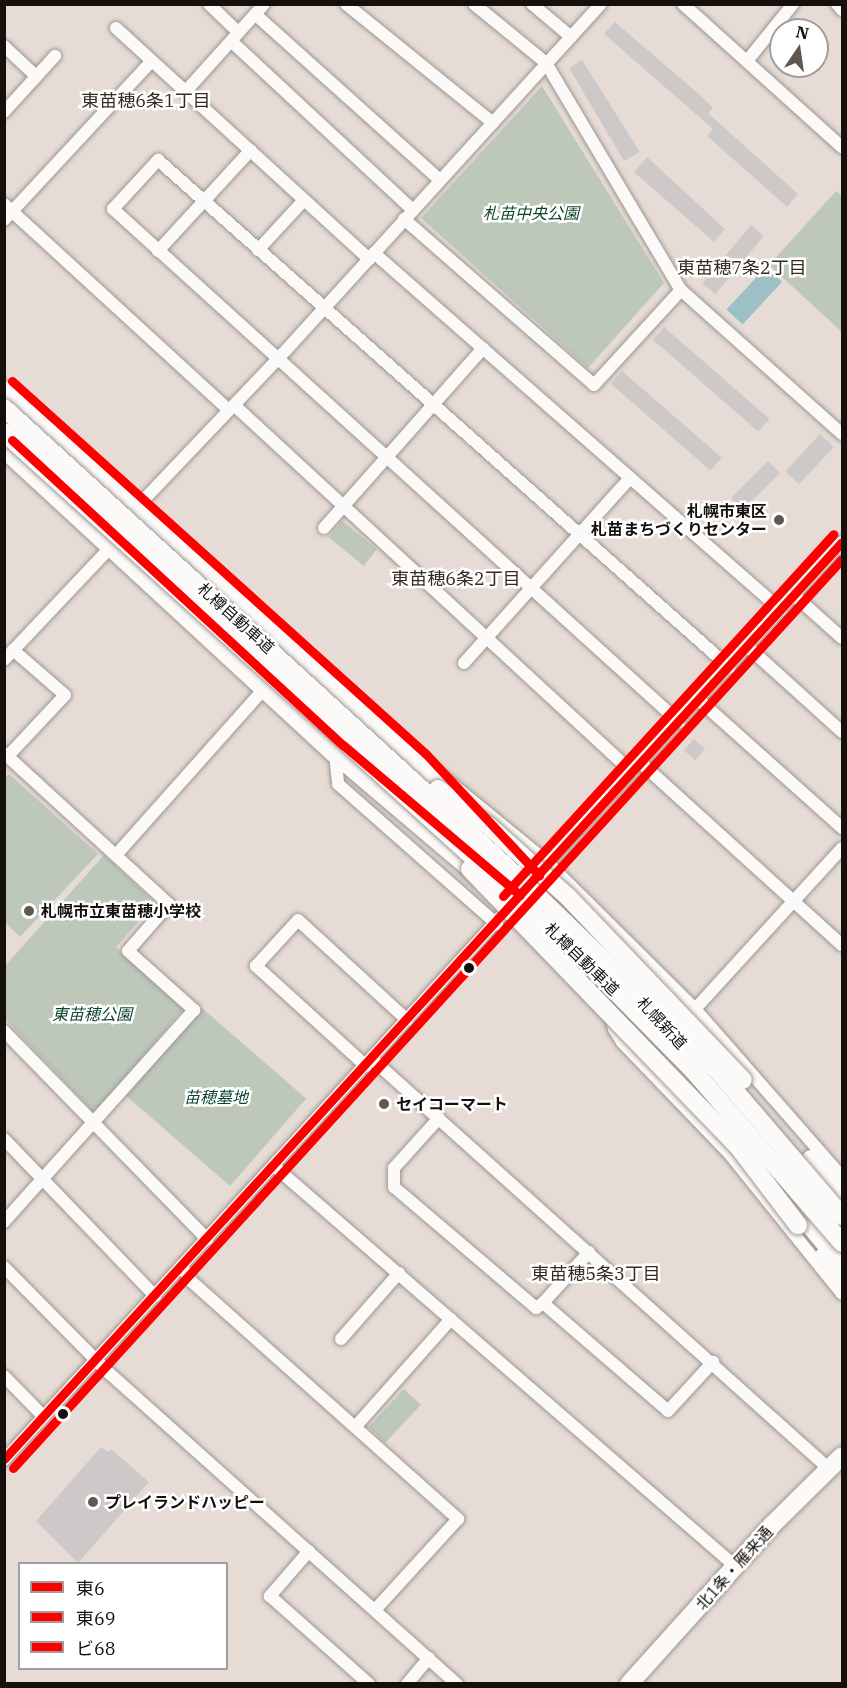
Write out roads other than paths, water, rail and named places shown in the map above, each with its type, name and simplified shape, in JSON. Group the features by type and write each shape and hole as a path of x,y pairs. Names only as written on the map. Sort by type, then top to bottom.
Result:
{"highway":[{"name":"札幌新道","path":"4,390 418,764 843,1216"},
{"name":"札樽自動車道","path":"4,408 375,745 716,1069 843,1216"},
{"name":"札樽自動車道","path":"4,432 570,945 676,1053 843,1243"},
{"name":"札幌新道","path":"4,449 109,549 265,687 335,754 512,904 651,1035 843,1264"},
{"path":"375,745 490,827 568,897 689,1018 843,1198"},
{"path":"372,764 740,1149 843,1281"},
{"name":"北1条・雁来通","path":"629,1683 735,1566 828,1468 843,1456"}],"street":[{"path":"209,4 234,36 409,214 594,385 681,290"},
{"path":"346,4 493,123"},
{"path":"474,4 546,63 681,290 843,434"},
{"path":"532,4 571,38"},
{"path":"135,509 277,360 601,4"},
{"path":"683,4 843,147"},
{"path":"747,61 793,4"},
{"path":"837,4 843,10"},
{"path":"186,91 260,10 440,180"},
{"path":"116,28 304,200 483,348 781,610"},
{"path":"4,46 36,76"},
{"path":"4,112 55,56"},
{"path":"152,61 7,212 232,407 487,639 843,945"},
{"path":"158,251 251,150"},
{"path":"679,722 530,590 113,209 158,160 729,667"},
{"path":"258,250 304,200"},
{"path":"324,528 483,348"},
{"path":"464,663 630,478"},
{"path":"4,1460 496,924 547,862 637,768 843,542"},
{"path":"4,660 109,549"},
{"path":"794,595 843,638"},
{"path":"748,647 843,732"},
{"path":"4,1222 194,1010 128,951 169,904 6,755 64,695 13,650"},
{"path":"116,855 265,687"},
{"path":"699,700 843,828"},
{"path":"375,725 547,862 695,1009 843,1177"},
{"path":"335,754 338,784 496,924"},
{"path":"695,1009 843,848"},
{"path":"407,1020 298,920 256,966 369,1063 439,1118 713,1362 828,1468"},
{"path":"607,993 614,1029 622,1042 728,1152 843,1294"},
{"path":"4,1031 207,1239"},
{"path":"439,1118 394,1168 394,1187 536,1308 589,1252"},
{"path":"4,1139 155,1296"},
{"path":"274,1166 735,1566"},
{"path":"4,1267 96,1360 458,1683"},
{"path":"182,1267 191,1281 458,1519 375,1610"},
{"path":"340,1339 399,1273"},
{"path":"543,1303 668,1411 713,1362"},
{"path":"356,1426 451,1318"},
{"path":"4,1376 44,1417"},
{"path":"309,1551 270,1596 369,1683"},
{"path":"406,1683 429,1658"}],"water":[{"path":"766,267 782,282 743,324 726,309"}],"place":[{"name":"札幌市東区 札苗まちづくりセンター","path":"779,520"},
{"name":"札幌市立東苗穂小学校","path":"29,911"},
{"name":"セイコーマート","path":"384,1104"},
{"name":"プレイランドハッピー","path":"93,1502"}],"district":[{"name":"東苗穂6条1丁目","path":"146,101"},
{"name":"東苗穂7条2丁目","path":"742,268"},
{"name":"東苗穂6条2丁目","path":"456,579"},
{"name":"東苗穂5条3丁目","path":"596,1274"}],"park label":[{"name":"札苗中央公園","path":"531,213"},
{"name":"東苗穂公園","path":"92,1014"},
{"name":"苗穂墓地","path":"216,1097"}]}
